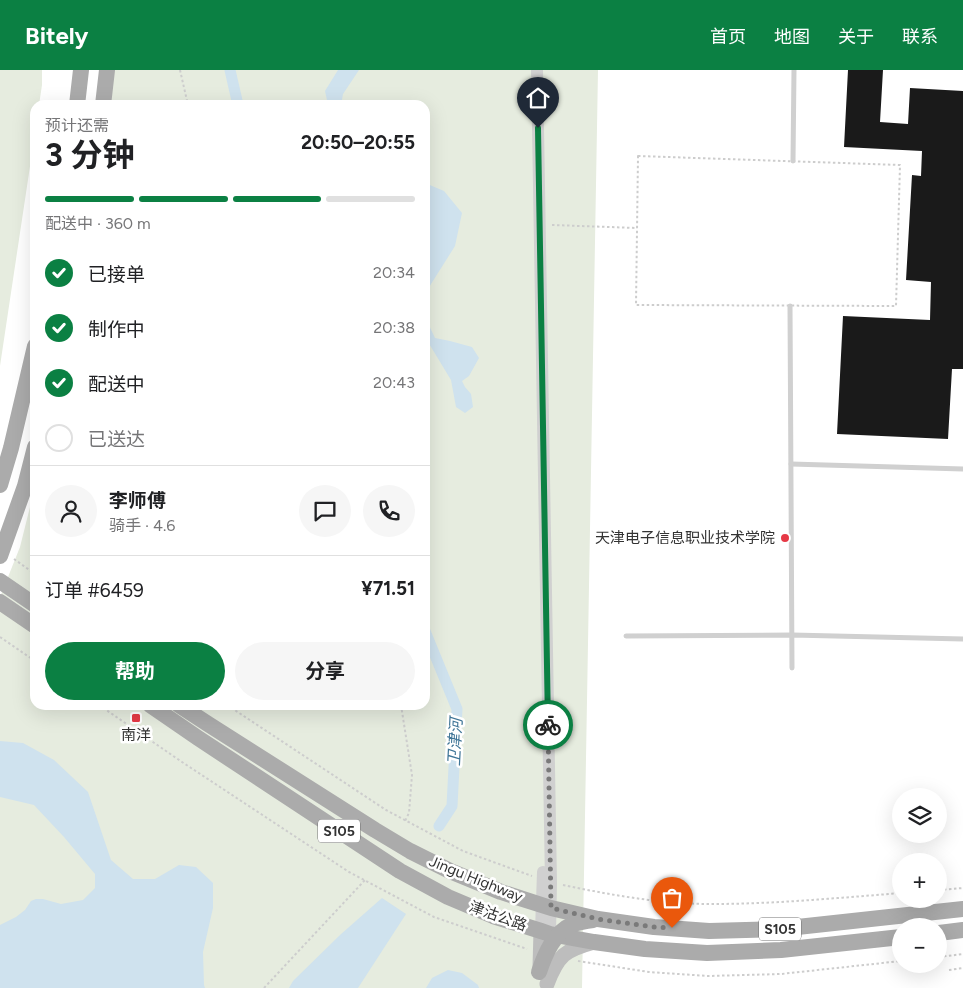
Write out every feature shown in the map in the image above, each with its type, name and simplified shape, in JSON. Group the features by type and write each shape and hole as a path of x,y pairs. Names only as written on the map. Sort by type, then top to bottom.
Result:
{"main road":[{"path":"78,100 81,70"},
{"path":"104,100 107,70"},
{"path":"0,485 11,448 30,367"},
{"path":"1,554 30,466"},
{"path":"0,581 30,602"},
{"path":"0,602 30,623"},
{"name":"津沽公路","path":"157,710 400,871 448,897 549,937 645,949 707,953 781,950 892,938"},
{"name":"Jingu Highway","path":"187,710 410,851 450,871 501,892 546,907 598,919 654,927 709,931 778,929 963,909"},
{"path":"543,983 549,937 579,922 598,919"},
{"path":"947,932 963,930"},
{"path":"543,983 560,957 578,946 594,942"}],"street":[{"path":"529,70 542,711 543,880 549,937"},
{"path":"537,70 546,907"}],"lane":[{"path":"793,161 794,70"},
{"path":"790,306 792,668"},
{"path":"791,464 963,468"},
{"path":"626,636 792,635 963,639"}],"path":[{"path":"180,70 187,100"},
{"path":"638,156 900,165 896,306 636,306 637,228 638,156"},
{"path":"539,225 637,228"},
{"path":"1,554 30,571"},
{"path":"0,637 30,658"},
{"path":"402,710 412,775 409,813 405,821"},
{"path":"264,988 365,880"},
{"path":"947,889 963,888"},
{"path":"947,956 963,954"},
{"path":"949,970 963,968"}],"shaded area":[{"path":"0,70 42,70 40,100 30,100 30,166 0,366"},
{"path":"113,70 598,70 582,988 0,988 0,597 20,547 30,507 30,710 430,710 430,100 109,100"}],"water":[{"path":"338,70 359,70 343,94 342,100 327,100 325,91"},
{"path":"430,185 444,191 462,213 455,246 430,286"},
{"path":"430,328 435,338 472,347 479,358 469,376 462,381 471,394 473,407 465,413 456,407 451,380 430,345"},
{"path":"0,741 23,743 54,760 88,792 111,860 133,879 155,879 179,865 196,867 213,883 213,908 203,952 205,988 0,988 0,925 16,917 25,910 31,901 36,899 61,904 83,900 95,888 95,874 34,805 0,797"},
{"path":"382,898 406,914 358,988 289,988 293,981 340,935"},
{"path":"448,970 462,973 478,985 479,988 426,988 432,978"}],"building":[{"path":"848,70 883,70 880,122 908,124 910,88 963,91 963,369 952,369 948,439 837,434 843,316 930,320 931,282 906,280 912,175 921,176 922,151 844,147"}],"waterway":[{"name":"卫津河","path":"230,70 237,100"},
{"name":"卫津河","path":"430,643 457,709 452,806 439,826"}],"way so far":[{"path":"548,725 551,908 598,919 672,928"}],"place":[{"name":"天津电子信息职业技术学院","path":"785,538"},
{"name":"南洋","path":"136,718"}],"route":[{"path":"538,128 548,725"}]}
